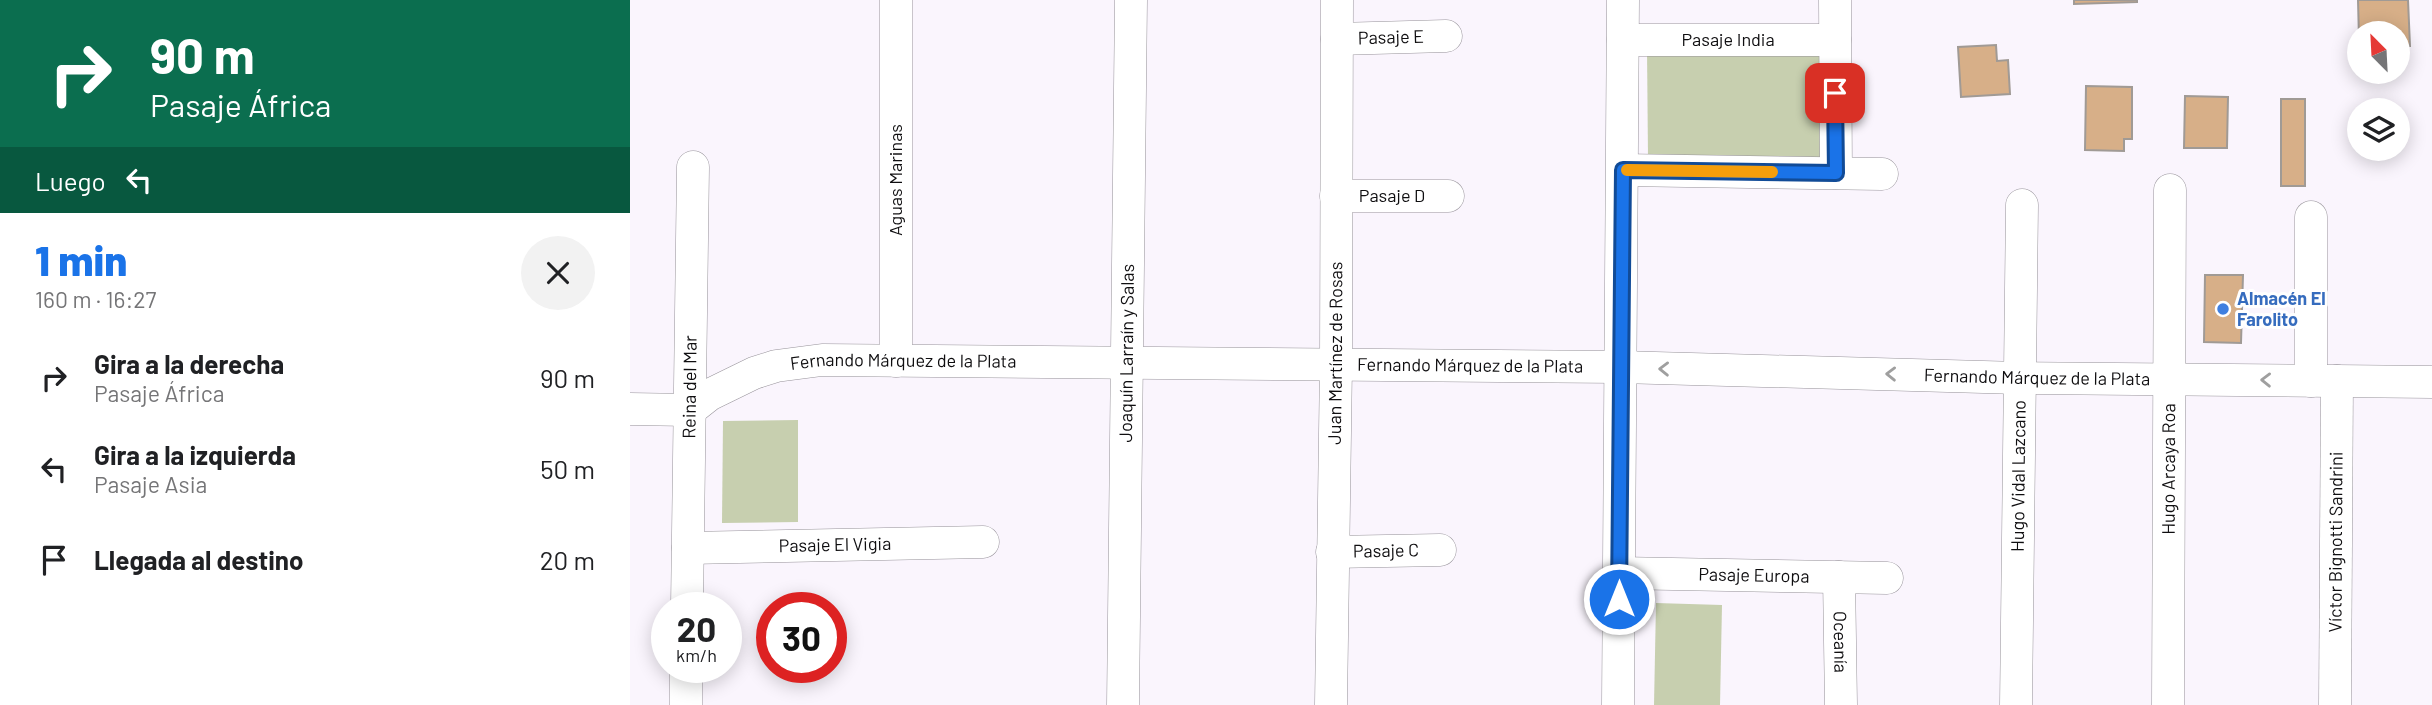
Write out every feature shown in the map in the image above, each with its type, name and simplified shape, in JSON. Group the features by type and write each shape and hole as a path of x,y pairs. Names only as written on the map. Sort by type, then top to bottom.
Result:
{"street":[{"name":"Aguas Marinas","path":"896,0 896,361"},
{"name":"Joaquín Larraín y Salas","path":"1124,705 1131,0"},
{"name":"Juan Martínez de Rosas","path":"1331,705 1336,365 1337,0"},
{"path":"1618,705 1623,0"},
{"path":"1835,0 1836,173"},
{"name":"Pasaje E","path":"1337,39 1446,36"},
{"name":"Pasaje India","path":"1623,40 1835,40"},
{"name":"Reina del Mar","path":"687,592 693,167"},
{"path":"1623,170 1882,174"},
{"name":"Hugo Arcaya Roa","path":"2168,705 2167,379 2170,191"},
{"name":"Pasaje D","path":"1336,196 1448,196"},
{"name":"Hugo Vidal Lazcano","path":"2017,705 2022,205"},
{"name":"Víctor Bignotti Sandrini","path":"2311,217 2324,381 2335,705"},
{"name":"Fernando Márquez de la Plata","path":"690,410 731,383 776,366 822,360 1620,368 2019,378 2432,382"},
{"path":"630,410 690,410"},
{"name":"Pasaje El Vigia","path":"688,548 983,542"},
{"name":"Pasaje C","path":"1332,552 1440,550"},
{"name":"Pasaje Europa","path":"1619,573 1887,578"},
{"name":"Oceanía","path":"1839,577 1840,705"},
{"path":"686,683 686,705"}],"green space":[{"path":"1647,48 1826,50 1825,160 1648,158"},
{"path":"798,420 798,522 722,523 723,421"},
{"path":"1656,603 1722,605 1720,705 1654,705"}],"building":[{"path":"2074,0 2137,0 2137,2 2074,4"},
{"path":"2358,0 2408,0 2409,21 2359,21"},
{"path":"1996,45 1997,61 2008,60 2010,94 1961,97 1958,47"},
{"path":"2086,86 2132,87 2132,139 2124,139 2124,151 2085,150"},
{"path":"2185,96 2228,97 2227,148 2184,148"},
{"path":"2281,99 2305,99 2305,186 2281,186"},
{"name":"Almacén El Farolito","path":"2205,275 2243,275 2241,343 2204,342"}],"slow traffic":[{"path":"1627,170 1772,172"}],"place":[{"name":"Almacén El Farolito","path":"2223,309"}],"route":[{"path":"1619,599 1623,170 1836,173 1835,93"}]}
